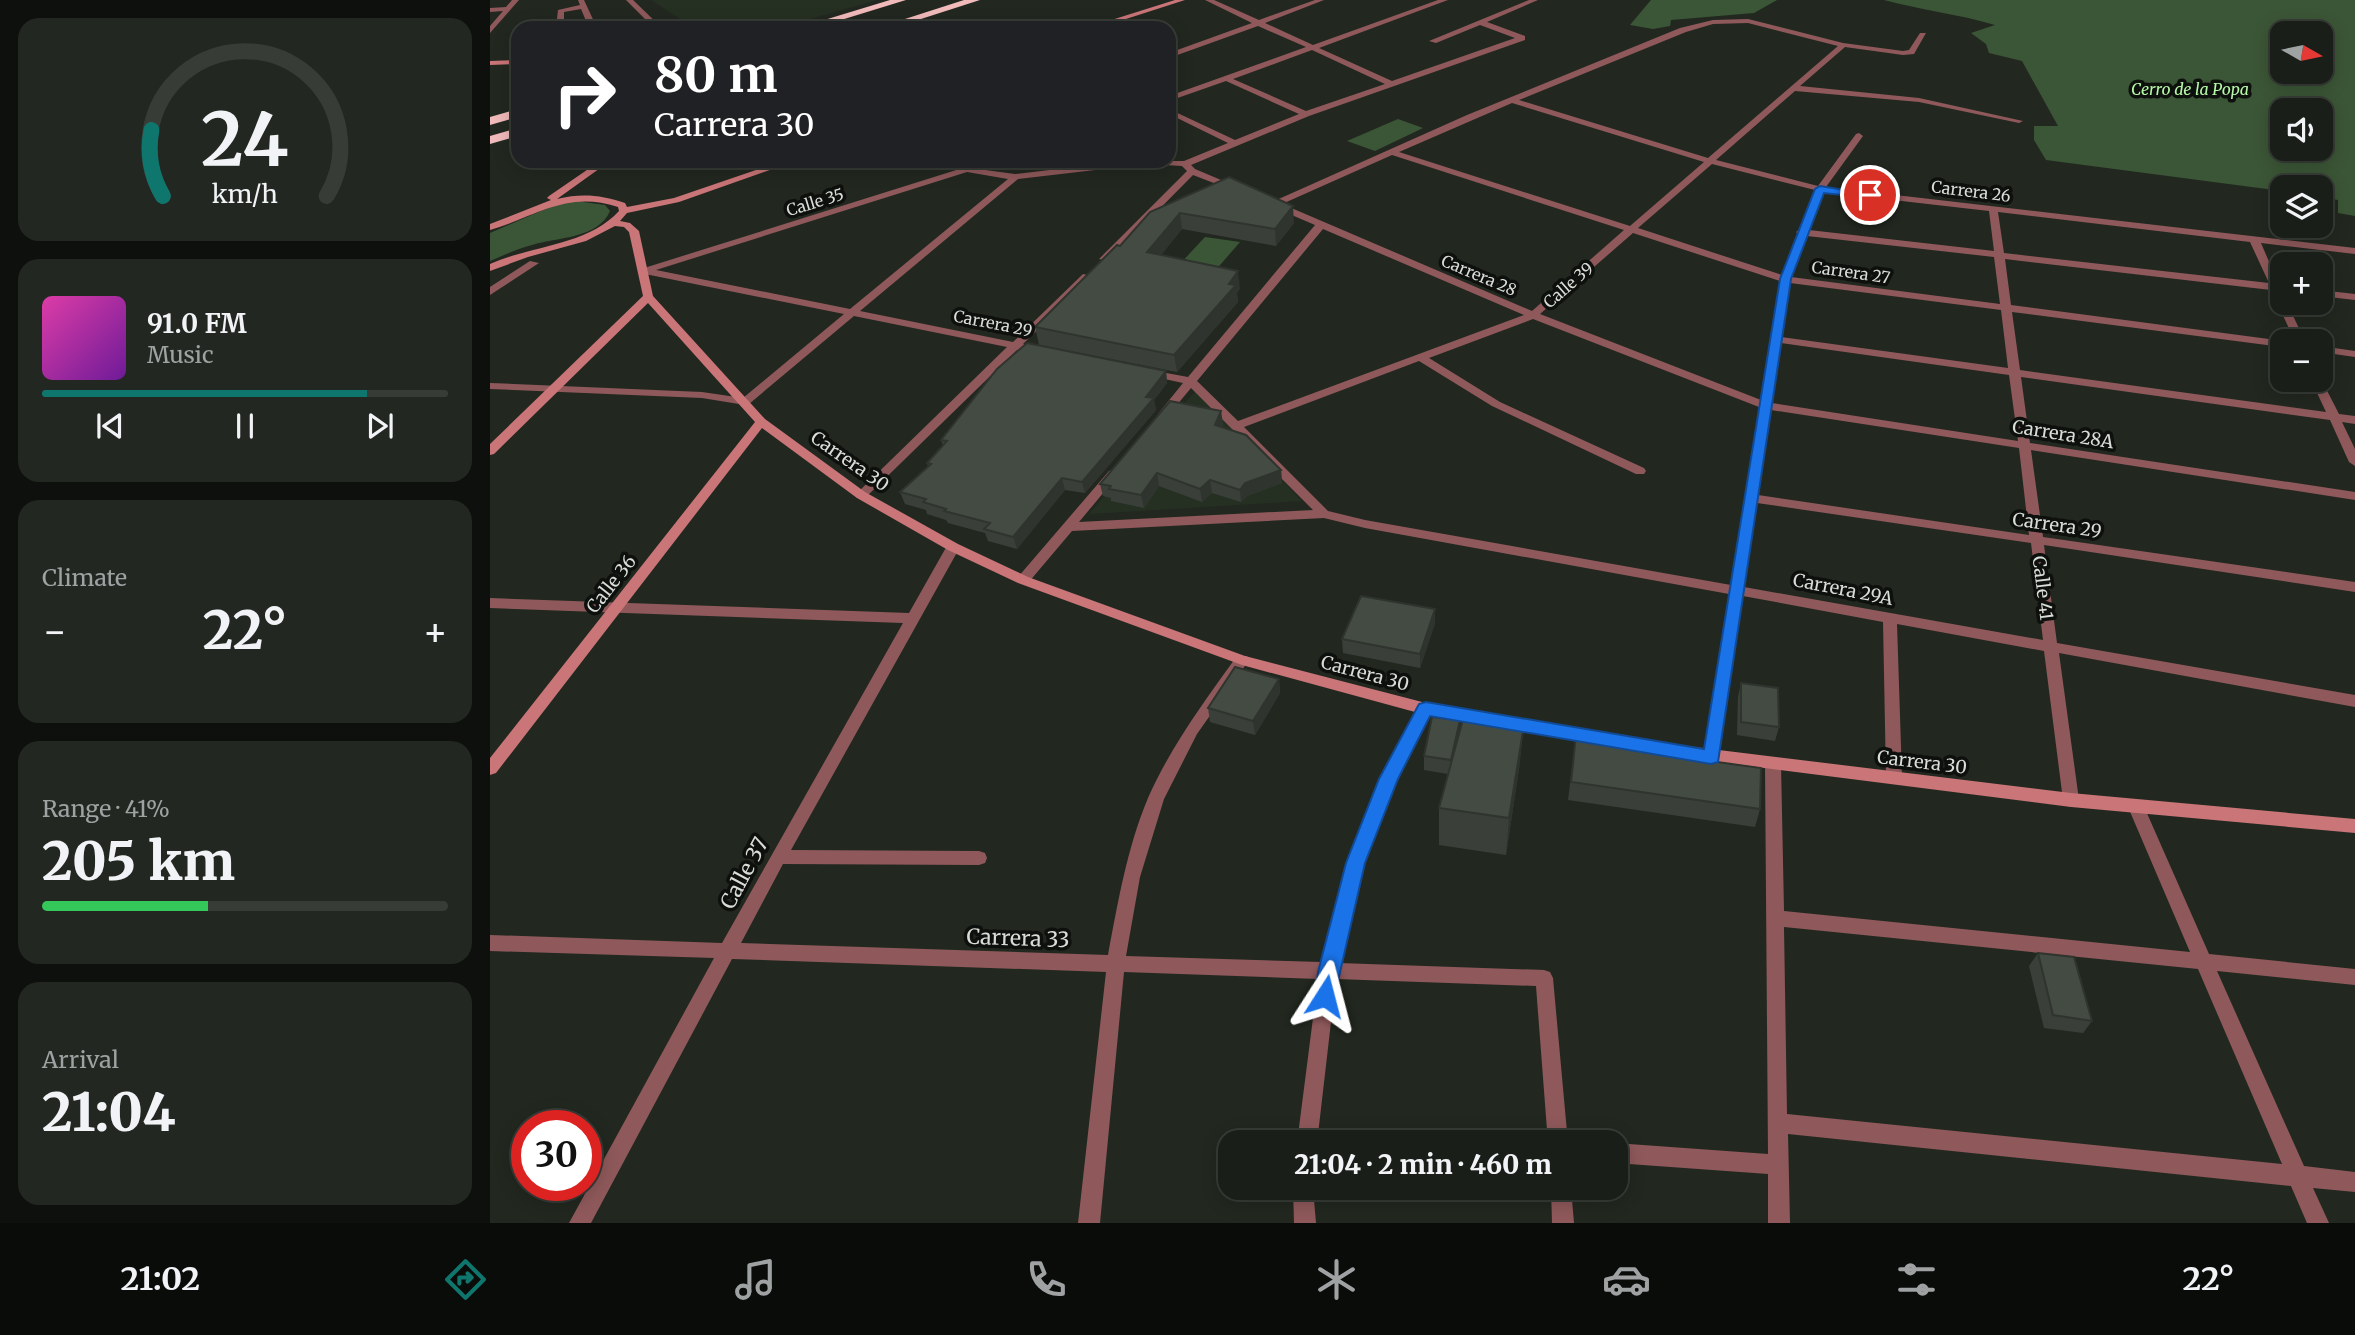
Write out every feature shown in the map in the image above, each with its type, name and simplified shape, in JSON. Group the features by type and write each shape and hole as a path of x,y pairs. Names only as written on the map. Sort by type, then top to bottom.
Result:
{"highway":[{"path":"828,21 901,0"},
{"path":"906,21 975,0"},
{"path":"490,121 511,115"},
{"path":"490,140 511,134"}],"main road":[{"path":"1113,21 1182,0"},
{"path":"490,63 511,62"},
{"path":"539,206 596,168"},
{"path":"600,190 603,168"},
{"path":"490,268 516,256 592,236 614,223 624,211 676,200 770,168"},
{"path":"490,227 539,206 600,190 622,205 624,211"},
{"path":"490,451 648,297 645,271 632,227 614,223"},
{"name":"Carrera 30","path":"648,297 761,422 861,495 953,547 1023,580 1242,660 1426,709 1711,757 2071,800 2355,827"},
{"name":"Calle 36","path":"490,769 761,422"}],"street":[{"path":"490,30 516,0"},
{"path":"629,0 651,21"},
{"path":"1208,0 1390,83"},
{"path":"1176,53 1321,0"},
{"path":"1176,97 1445,0"},
{"path":"1511,0 1525,4"},
{"path":"1433,41 1535,0"},
{"path":"560,21 560,11 582,3 590,21"},
{"path":"490,10 509,9"},
{"path":"861,495 1015,345 1188,168 1232,142 1390,83 1520,40 1521,35 1480,22"},
{"path":"1275,204 1511,100 1683,30 1713,22 1748,22 1843,45 1909,53 1923,35"},
{"name":"Calle 39","path":"1235,426 1533,315 1843,45"},
{"path":"1227,79 1306,114"},
{"path":"1794,88 1919,100 2019,121"},
{"name":"Carrera 26","path":"1511,100 1710,161 1820,189 2355,251"},
{"path":"1176,114 1232,142"},
{"path":"1711,757 1785,279 1801,232 1820,189 1859,136"},
{"name":"Carrera 27","path":"1391,152 1785,279 2270,342"},
{"path":"1176,166 1188,168 1251,195"},
{"name":"Calle 35","path":"645,271 974,168"},
{"path":"968,170 1015,177 1089,168"},
{"path":"490,386 702,395 745,402 1015,177"},
{"name":"Carrera 28","path":"1263,199 1320,226 1533,315 1766,406"},
{"name":"Calle 41","path":"1993,209 2071,800"},
{"path":"1156,423 1320,226"},
{"name":"Carrera 27","path":"1801,232 2270,287"},
{"path":"2253,239 2270,271"},
{"path":"490,292 534,264"},
{"name":"Carrera 29","path":"645,271 1055,354"},
{"path":"2333,294 2355,297"},
{"path":"1775,339 2355,420"},
{"path":"2333,351 2355,354"},
{"path":"1420,357 1496,404 1640,471"},
{"path":"1136,370 1191,381 1324,514"},
{"path":"2323,392 2355,462"},
{"name":"Carrera 28A","path":"1766,406 2355,496"},
{"path":"1023,580 1121,465"},
{"name":"Carrera 29","path":"1753,498 2355,587"},
{"path":"1069,527 1324,514"},
{"name":"Carrera 29A","path":"1324,514 1365,524 1739,588 1890,618 2355,701"},
{"name":"Calle 37","path":"580,1223 778,857 910,618 953,547"},
{"path":"490,603 910,618"},
{"path":"1890,618 1894,777"},
{"path":"1089,1223 1116,964 1131,877 1156,799 1191,731 1242,660"},
{"path":"1309,1130 1328,972 1355,863 1388,779 1426,709"},
{"path":"1773,764 1779,1223"},
{"path":"2136,807 2318,1223"},
{"path":"778,857 979,859"},
{"path":"1775,918 2355,977"},
{"name":"Carrera 33","path":"490,943 1544,978 1557,1130"},
{"path":"1777,1122 2355,1182"},
{"path":"1628,1154 1778,1165"},
{"path":"1304,1200 1305,1223"},
{"path":"1562,1200 1563,1223"}],"shaded area":[{"path":"651,0 877,0 803,21 683,21"},
{"path":"1196,390 1302,501 1089,514"}],"green space":[{"path":"1651,0 1777,0 1754,13 1671,20 1670,26 1653,29 1630,25"},
{"name":"Cerro de la Popa","path":"1884,0 2355,0 2355,216 2338,213 2338,200 2333,199 2333,175 2270,175 2270,189 2046,160 2034,140 2034,126 2058,126 2022,61 1989,53 1986,44 1971,33 1995,25"},
{"path":"1398,119 1423,128 1375,151 1347,141"},
{"path":"576,201 605,205 610,211 604,220 587,232 542,242 490,261 490,233 557,204"},
{"path":"1205,237 1240,242 1214,272 1178,266"}],"building":[{"path":"1229,177 1293,206 1275,229 1180,213 1147,252 1238,271 1229,284 1236,285 1174,355 1035,327 1117,245 1120,246 1150,212"},
{"path":"1027,343 1166,371 1146,397 1154,398 1082,482 1062,478 1013,537 984,529 990,523 944,511 946,509 923,502 926,499 900,492 931,464 927,463 947,441 941,440 997,369"},
{"path":"1170,401 1221,411 1215,425 1246,435 1281,470 1245,483 1240,490 1210,480 1200,489 1157,473 1141,495 1109,489 1111,486 1100,484"},
{"path":"1361,596 1435,609 1420,654 1342,639"},
{"path":"1235,667 1279,679 1253,721 1208,708"},
{"path":"1741,683 1778,688 1779,727 1741,722"},
{"path":"1432,717 1460,720 1451,760 1424,756"},
{"path":"1463,719 1523,731 1509,818 1439,808"},
{"path":"1576,735 1689,751 1688,758 1761,768 1760,809 1571,782"},
{"path":"2038,953 2074,957 2092,1021 2053,1015"}],"route":[{"path":"1325,996 1328,972 1355,863 1388,779 1426,709 1711,757 1785,279 1801,232 1820,189 1870,195"}]}
